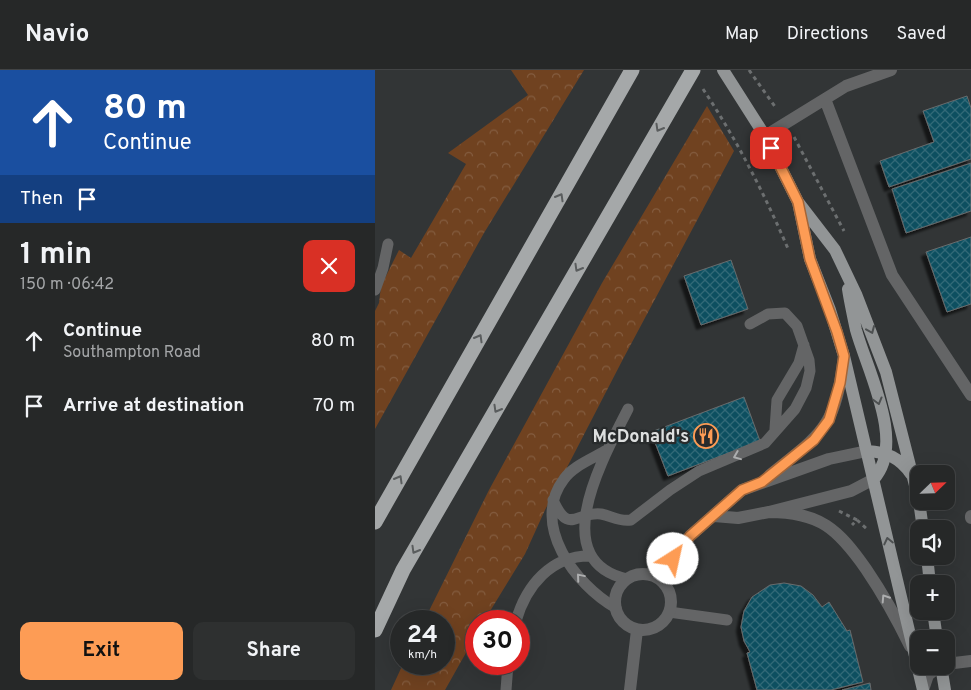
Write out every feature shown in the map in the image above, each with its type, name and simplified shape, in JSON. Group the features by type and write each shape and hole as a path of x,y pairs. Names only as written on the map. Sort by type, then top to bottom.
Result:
{"highway":[{"path":"375,522 632,70"},
{"path":"375,630 403,570 693,70"}],"main road":[{"path":"723,70 765,136 798,202 835,250 886,372 910,465"},
{"path":"798,202 810,259 830,310 844,356 910,635"},
{"path":"844,269 856,330 884,422 887,454 881,471 874,479"},
{"path":"867,451 895,457 906,466 910,472"},
{"path":"919,675 923,690"},
{"path":"942,675 945,690"}],"street":[{"path":"765,136 846,86 891,70"},
{"path":"825,100 891,275 971,395"},
{"path":"762,482 821,432 836,403 844,356"},
{"path":"659,579 682,544 742,490 829,459 867,451"},
{"path":"713,516 738,518 769,512 851,490 874,479"},
{"path":"769,512 787,512 814,519 841,536 890,605 910,647"},
{"path":"643,574 659,579 669,590 671,605 669,612 658,626 637,630 624,622 616,608 617,592 627,579 643,574"},
{"path":"630,690 637,630"},
{"path":"955,663 971,661"},
{"path":"923,690 928,675"}],"lane":[{"path":"375,270 388,244 383,268 375,290"},
{"path":"553,500 565,518 573,521 595,514 623,521 631,520 670,490 699,471 765,443 775,429 795,409 806,388 810,371 804,343 797,326 785,313 768,314 750,324"},
{"path":"775,429 777,400 799,363 804,343"},
{"path":"627,579 597,566 584,537 586,516 605,451 628,408"},
{"path":"605,451 565,477 553,500 553,528 567,559 593,592 616,608"},
{"path":"518,610 534,582 544,572 567,559 591,556"},
{"path":"669,612 727,620"},
{"path":"506,690 507,675"}],"green space":[{"path":"511,70 584,70 484,233 375,429 375,311 379,303 381,286 399,250 411,258 466,164 448,153 528,95"},
{"path":"707,106 734,151 622,361 545,510 525,554 491,610 465,610 465,655 455,672 455,610 429,610 489,490 602,283"},
{"path":"398,675 453,675 445,690 391,690"}],"building":[{"path":"967,96 971,108 971,159 889,187 880,161 934,142 923,111"},
{"path":"971,163 971,211 906,233 892,189"},
{"path":"971,237 971,304 947,312 926,252"},
{"path":"731,260 748,309 701,325 684,276"},
{"name":"McDonald's","path":"744,397 760,441 668,476 651,432"},
{"path":"784,583 801,586 813,595 822,607 829,602 847,631 850,630 863,682 831,690 757,690 747,653 750,652 744,641 741,627 744,611 752,597 770,585"},
{"path":"870,683 871,690 842,690"}],"place":[{"name":"McDonald's","path":"706,436"}],"route":[{"path":"673,559 682,544 742,490 762,482 814,440 829,420 836,403 844,356 830,310 810,259 798,202 771,148"}]}
